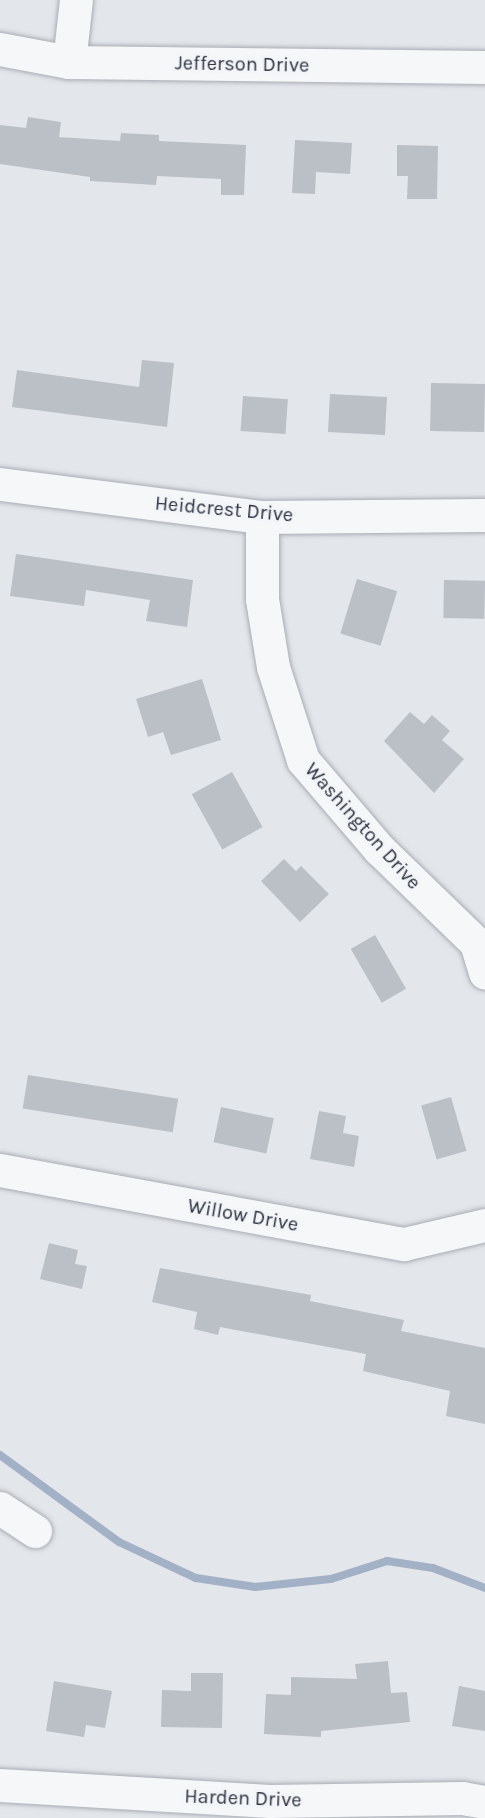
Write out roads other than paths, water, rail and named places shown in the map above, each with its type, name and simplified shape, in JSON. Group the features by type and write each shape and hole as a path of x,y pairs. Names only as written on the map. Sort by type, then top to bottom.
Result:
{"street":[{"path":"69,62 76,0"},
{"name":"Jefferson Drive","path":"0,50 69,62 485,67"},
{"name":"Heidcrest Drive","path":"0,484 262,517 485,515"},
{"name":"Washington Drive","path":"262,517 262,599 273,667 303,760 379,849 482,952"},
{"name":"Willow Drive","path":"0,1170 404,1244 485,1225"},
{"path":"0,1508 35,1531"},
{"name":"Harden Drive","path":"0,1785 270,1801 462,1798 485,1802"}],"waterway":[{"path":"0,1455 119,1542 196,1578 255,1587 331,1579 387,1561 433,1568 485,1588"}]}
